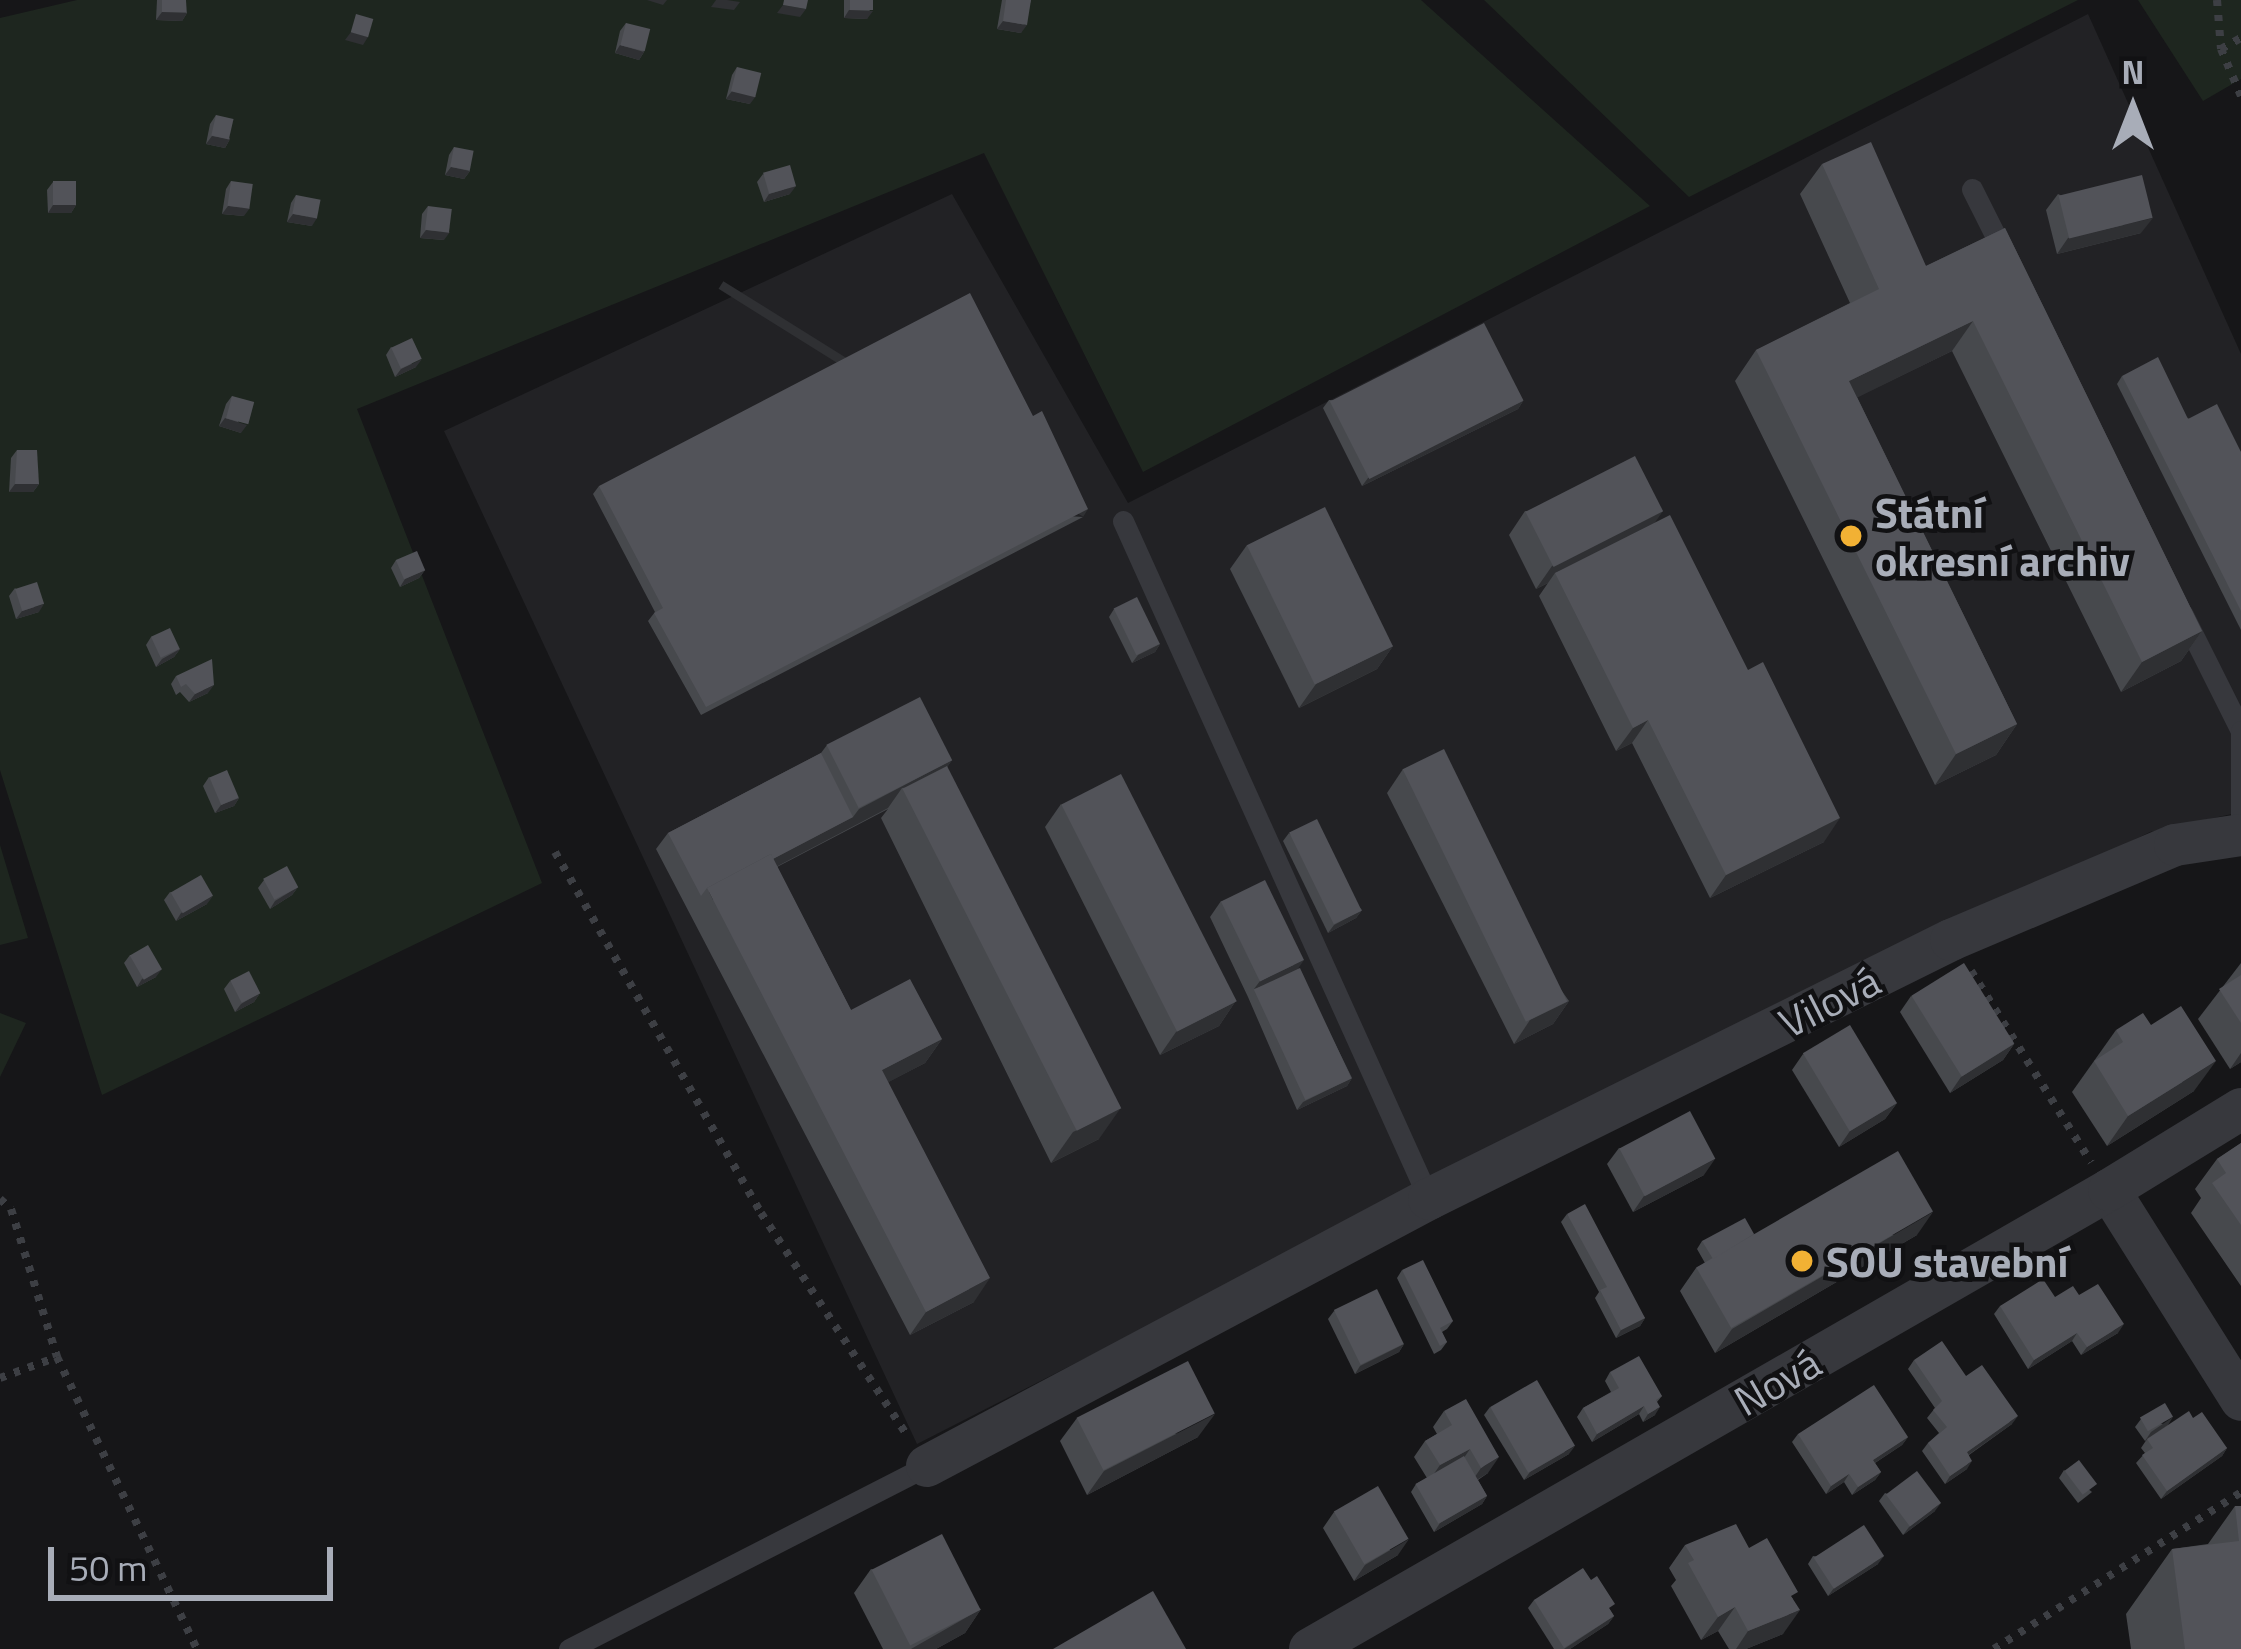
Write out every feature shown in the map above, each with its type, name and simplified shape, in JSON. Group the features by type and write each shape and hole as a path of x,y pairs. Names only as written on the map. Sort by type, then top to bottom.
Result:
{"street":[{"name":"Vilová","path":"927,1466 1429,1199 1951,940 2175,845 2241,835"},
{"name":"Nová","path":"1310,1649 2109,1190 2241,1108"},
{"path":"2109,1190 2241,1400"}],"lane":[{"path":"1972,189 2013,272"},
{"path":"1124,521 1429,1199"},
{"path":"2168,585 2241,731 2241,835"},
{"path":"569,1649 927,1466"}],"path":[{"path":"2217,0 2222,49 2241,96"},
{"path":"2222,49 2241,38"},
{"path":"555,853 761,1213 927,1466"},
{"path":"1951,940 2109,1190"},
{"path":"0,1199 10,1209 57,1357 197,1649"},
{"path":"0,1378 57,1357"},
{"path":"1994,1649 2241,1492"}],"shaded area":[{"path":"77,0 1421,0 1650,206 1143,472 984,153 357,409 542,883 102,1095 0,770 0,18"},
{"path":"1484,0 2078,0 1689,197"},
{"path":"2138,0 2241,0 2241,79 2203,101"},
{"path":"2088,14 2241,354 2241,812 2150,832 1455,1170 917,1444 444,431 952,194 1128,503"},
{"path":"0,845 28,938 0,945"},
{"path":"0,1013 26,1023 0,1077"}],"building":[{"path":"162,0 186,0 186,12 162,12"},
{"path":"784,0 808,0 806,9 783,5"},
{"path":"850,0 873,0 873,10 850,10"},
{"path":"1006,0 1031,0 1027,25 1003,21"},
{"path":"356,14 373,19 368,37 351,32"},
{"path":"626,23 650,29 645,51 620,45"},
{"path":"737,67 761,73 755,97 731,91"},
{"path":"216,115 234,119 229,140 211,135"},
{"path":"1871,142 1926,266 2005,228 2202,631 2142,662 1973,321 1849,381 2017,724 1956,754 1756,350 1879,289 1822,164"},
{"path":"454,147 474,151 470,170 450,167"},
{"path":"790,165 796,186 769,194 763,173"},
{"path":"2142,175 2153,218 2069,238 2059,196"},
{"path":"53,181 76,181 76,205 53,205"},
{"path":"231,181 253,184 249,209 228,206"},
{"path":"296,195 321,200 317,218 292,214"},
{"path":"428,206 452,209 449,233 425,230"},
{"path":"970,293 1033,416 1042,411 1088,509 706,707 654,613 663,608 599,486"},
{"path":"1484,323 1523,401 1369,479 1330,402"},
{"path":"412,338 422,359 401,369 391,348"},
{"path":"2158,357 2188,419 2217,404 2241,452 2241,611 2122,376"},
{"path":"232,396 254,402 248,424 226,418"},
{"path":"17,450 37,450 39,484 15,484"},
{"path":"1635,456 1663,511 1554,567 1525,512"},
{"path":"1325,507 1393,646 1315,684 1247,545"},
{"path":"1670,515 1748,670 1763,662 1840,818 1726,875 1648,720 1633,728 1555,573"},
{"path":"417,551 425,570 404,579 396,560"},
{"path":"37,582 44,604 22,611 15,589"},
{"path":"1137,597 1160,644 1136,655 1114,608"},
{"path":"170,628 180,649 161,658 151,637"},
{"path":"212,659 214,685 195,694 186,684 181,687 176,676"},
{"path":"920,697 952,760 859,808 826,745"},
{"path":"1444,749 1567,1002 1526,1022 1403,769"},
{"path":"821,753 853,817 773,859 771,854 707,888 701,896 668,833"},
{"path":"947,766 1121,1108 1077,1131 902,789"},
{"path":"227,770 239,798 221,805 210,777"},
{"path":"1121,774 1237,1001 1177,1032 1061,804"},
{"path":"1317,819 1362,911 1334,924 1289,833"},
{"path":"771,854 851,1010 910,979 942,1039 882,1070 990,1278 926,1312 707,888"},
{"path":"287,866 298,887 274,900 263,879"},
{"path":"201,875 213,896 183,913 171,892"},
{"path":"1265,880 1304,960 1260,981 1221,901"},
{"path":"148,945 162,969 144,980 130,956"},
{"path":"1964,963 2014,1044 1962,1076 1911,996"},
{"path":"1300,968 1352,1079 1305,1100 1254,990"},
{"path":"249,971 260,993 242,1003 230,981"},
{"path":"2241,975 2241,1023 2219,989"},
{"path":"2181,1006 2216,1061 2128,1116 2094,1061 2123,1042 2116,1030 2143,1013 2151,1025"},
{"path":"1850,1025 1897,1103 1850,1131 1803,1053"},
{"path":"1690,1111 1715,1159 1645,1196 1619,1149"},
{"path":"2241,1143 2241,1225 2212,1183 2226,1173 2217,1159"},
{"name":"SOU stavební","path":"1898,1151 1933,1212 1731,1328 1696,1268"},
{"path":"1585,1204 1645,1318 1621,1330 1600,1290 1607,1287 1567,1214"},
{"path":"1745,1218 1754,1234 1713,1259 1702,1241"},
{"path":"1423,1260 1453,1321 1440,1328 1447,1342 1440,1346 1402,1270"},
{"path":"2043,1279 2055,1297 2073,1286 2079,1295 2098,1284 2124,1324 2087,1347 2077,1333 2034,1360 2000,1306"},
{"path":"1377,1289 1404,1344 1361,1365 1334,1310"},
{"path":"1942,1341 1966,1376 1982,1365 2018,1416 1967,1452 1972,1461 1950,1476 1928,1443 1947,1427 1933,1410 1942,1401 1914,1360"},
{"path":"1639,1356 1662,1396 1656,1400 1660,1407 1648,1414 1644,1406 1597,1434 1583,1408 1619,1388 1610,1372"},
{"path":"1188,1361 1215,1414 1103,1470 1077,1418"},
{"path":"1537,1380 1575,1446 1528,1473 1490,1407"},
{"path":"1874,1385 1908,1437 1873,1460 1881,1472 1858,1487 1849,1474 1831,1486 1798,1434"},
{"path":"1466,1399 1499,1457 1481,1468 1470,1449 1440,1465 1425,1441 1452,1425 1444,1411"},
{"path":"2165,1403 2173,1417 2148,1431 2140,1418"},
{"path":"2189,1411 2193,1418 2202,1412 2227,1448 2167,1491 2142,1455 2153,1448 2147,1439"},
{"path":"1464,1456 1487,1496 1439,1524 1416,1484"},
{"path":"2079,1460 2097,1484 2083,1495 2065,1471"},
{"path":"1917,1471 1941,1503 1910,1526 1886,1494"},
{"path":"1378,1486 1408,1539 1364,1564 1334,1512"},
{"path":"2235,1506 2241,1506 2241,1649 2185,1649 2172,1549 2239,1541"},
{"path":"1736,1524 1749,1548 1767,1538 1798,1592 1791,1596 1800,1610 1748,1631 1735,1607 1718,1617 1688,1563 1694,1560 1685,1545"},
{"path":"1864,1525 1884,1556 1834,1589 1814,1558"},
{"path":"942,1534 981,1610 910,1646 872,1570"},
{"path":"1583,1568 1591,1580 1597,1576 1615,1604 1609,1608 1614,1616 1564,1648 1534,1600"},
{"path":"1153,1591 1186,1649 1053,1649"}],"place":[{"name":"Státní okresní archiv","path":"1851,536"},
{"name":"SOU stavební","path":"1802,1261"}]}
